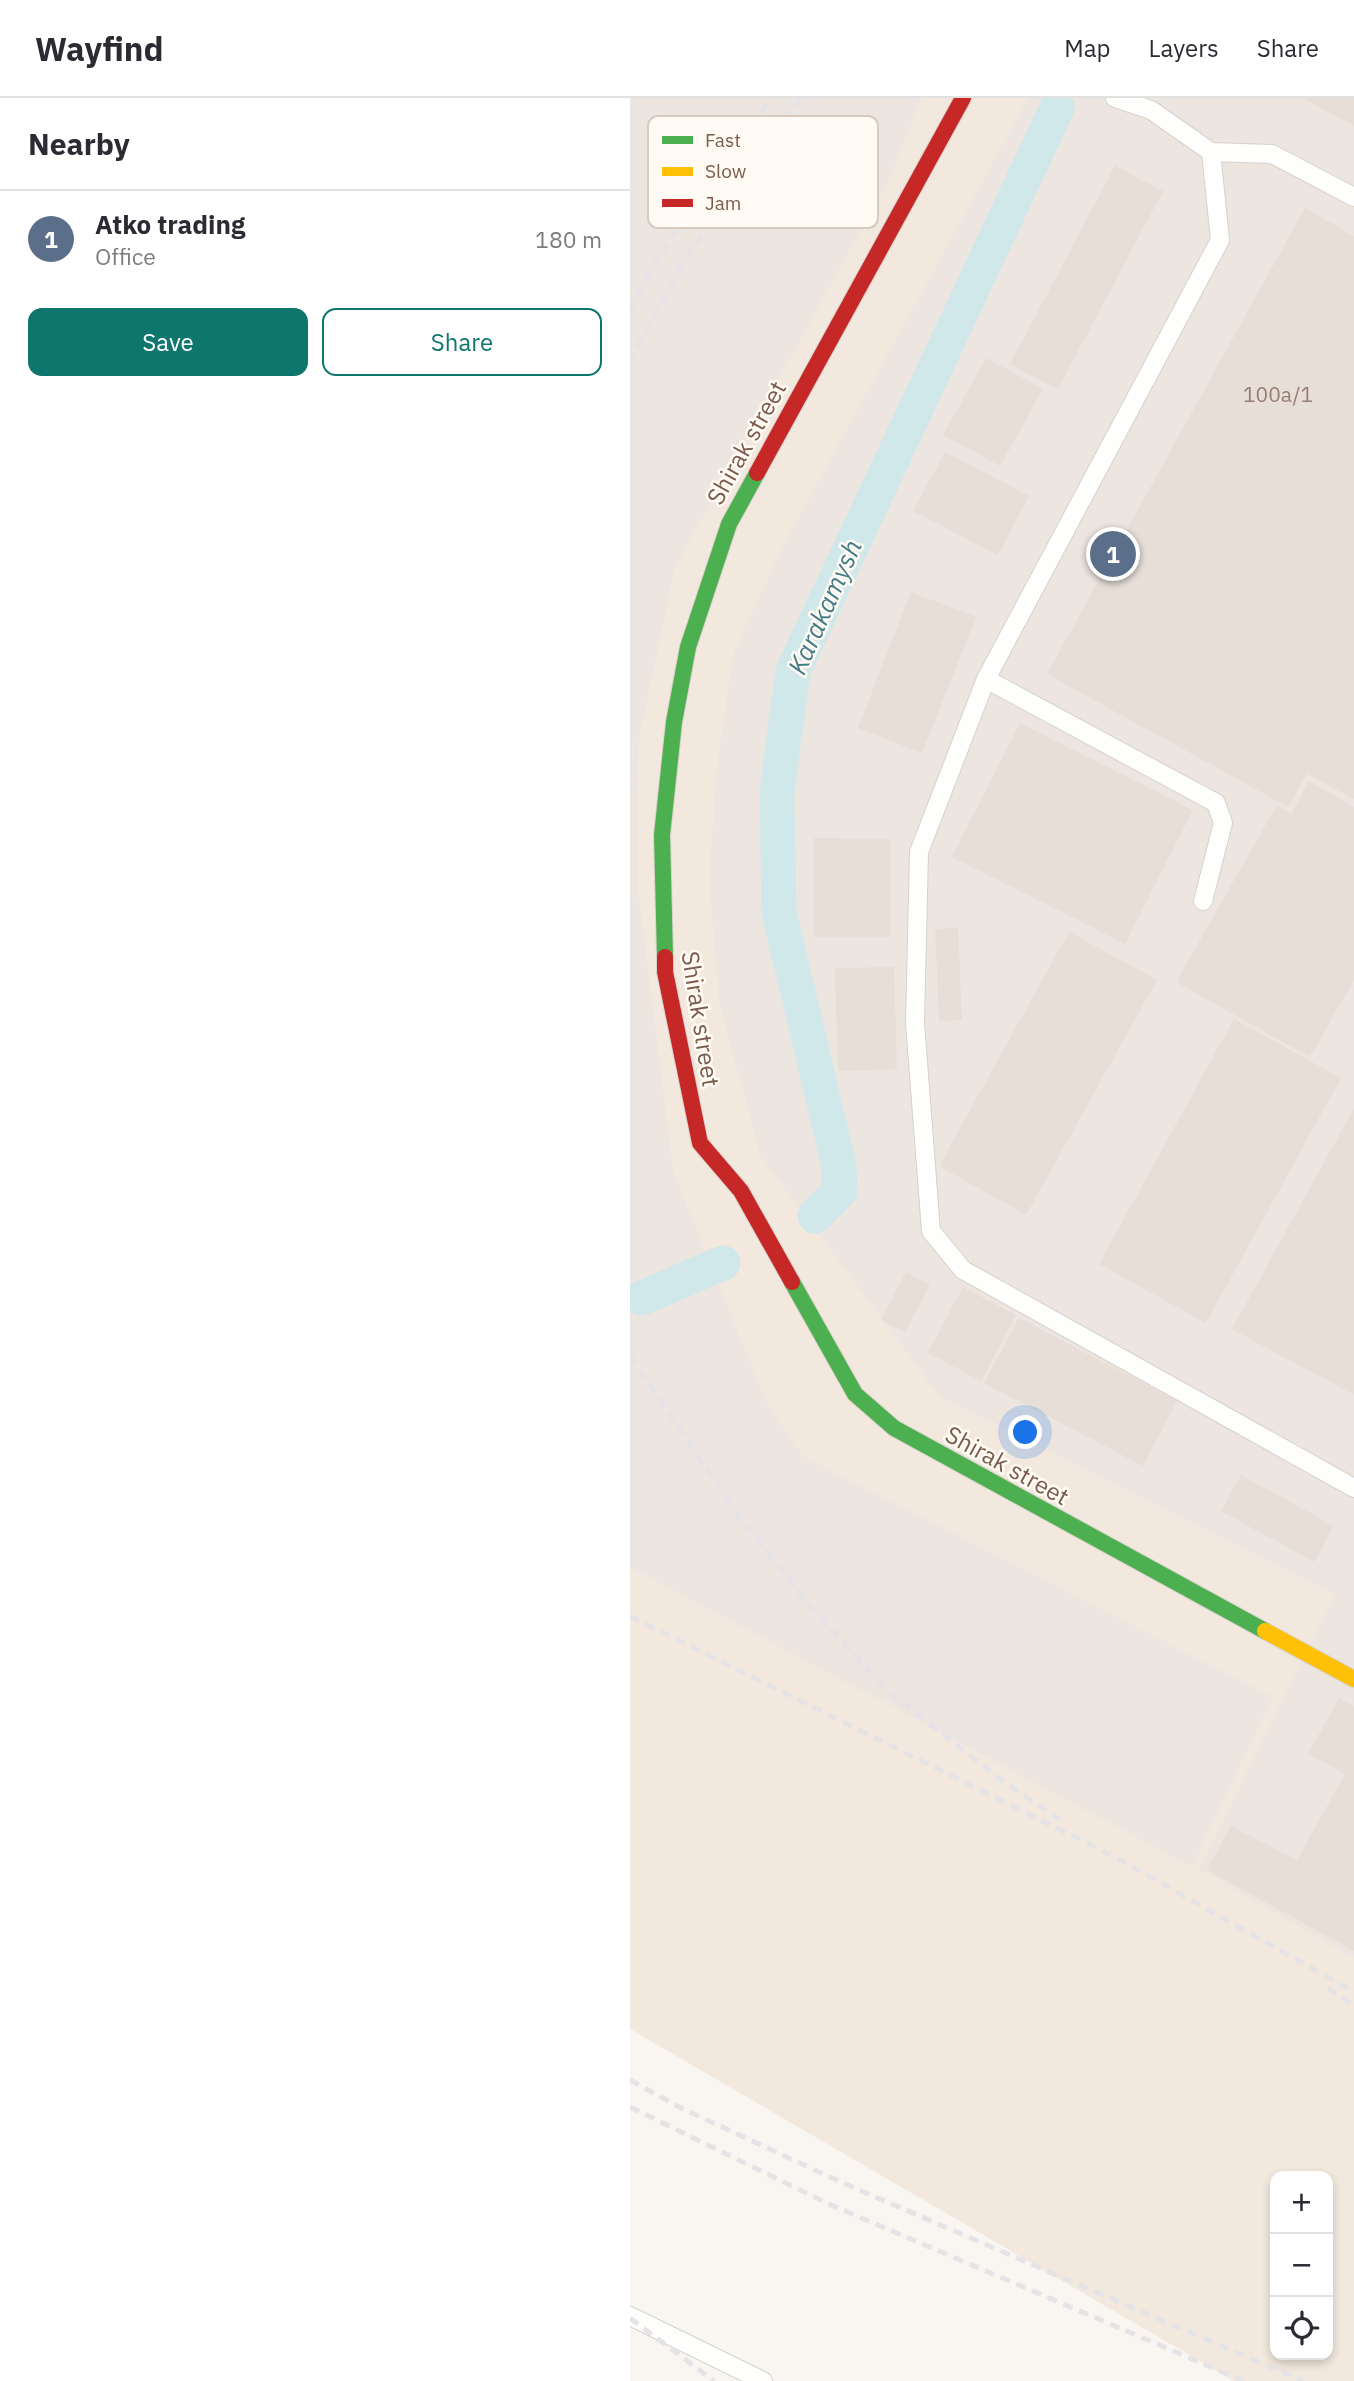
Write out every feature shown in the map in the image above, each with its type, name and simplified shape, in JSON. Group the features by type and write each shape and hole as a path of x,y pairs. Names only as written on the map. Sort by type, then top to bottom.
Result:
{"street":[{"name":"Shirak street","path":"963,98 729,524 688,647 674,722 662,835 666,972 700,1143 741,1191 855,1394 894,1428 942,1457 1354,1679"}],"lane":[{"path":"1115,98 1151,110 1211,152 1272,154 1354,197"},
{"path":"1211,152 1220,240 986,679 919,852 915,1023 931,1231 963,1270 1354,1488"},
{"path":"986,679 1216,803 1223,822 1203,901"},
{"path":"630,2316 762,2381"}],"shaded area":[{"path":"630,98 1354,98 1354,2381 1234,2381 630,2029"},
{"path":"630,98 922,98 889,179 878,199 878,116 648,116 648,228 862,228 675,567 639,738 638,889 673,1171 767,1404 804,1457 1273,1697 1192,1867 630,1567"},
{"path":"1028,98 1354,98 1354,1958 1199,1869 1335,1594 939,1396 760,1155 719,1001 709,880 717,764 734,652 783,546"}],"building":[{"path":"1303,98 1354,98 1354,126"},
{"path":"1115,166 1163,191 1058,389 1010,364"},
{"path":"1305,208 1354,236 1354,799 1307,774 1288,807 1047,674"},
{"path":"986,358 1043,389 1000,466 943,435"},
{"path":"945,452 1029,496 998,555 913,511"},
{"path":"911,592 976,617 922,753 858,728"},
{"path":"1020,723 1193,810 1125,944 952,857"},
{"path":"1309,781 1354,807 1354,980 1310,1057 1176,982 1277,805 1291,814"},
{"path":"814,838 890,839 890,937 814,937"},
{"path":"958,928 962,1020 939,1021 935,929"},
{"path":"1069,932 1157,980 1026,1215 939,1166"},
{"path":"894,967 897,1069 838,1071 835,968"},
{"path":"1234,1019 1341,1078 1206,1323 1099,1264"},
{"path":"1354,1108 1354,1395 1232,1329"},
{"path":"906,1272 930,1285 905,1332 881,1320"},
{"path":"963,1287 1016,1315 981,1381 928,1353"},
{"path":"1019,1318 1177,1401 1143,1466 984,1383"},
{"path":"1241,1475 1334,1526 1314,1562 1221,1511"},
{"path":"1339,1698 1354,1707 1354,1951 1207,1870 1231,1826 1297,1860 1345,1774 1308,1754"}],"waterway":[{"name":"Karakamysh","path":"815,1216 840,1191 839,1166 779,912 777,792 793,671 1057,108"},
{"name":"Karakamysh","path":"642,1298 723,1263"}],"railway":[{"path":"758,116 772,98"},
{"path":"787,116 801,98"},
{"path":"630,311 678,228"},
{"path":"630,363 667,292 707,228"},
{"path":"630,1356 739,1517 816,1613 890,1693 1003,1781 1066,1824"},
{"path":"630,1616 1115,1857 1354,1992"},
{"path":"1328,1988 1354,2006"},
{"path":"630,2080 679,2107 843,2183 1303,2381"},
{"path":"630,2107 831,2205 1244,2381"},
{"path":"630,2318 714,2381"}],"traffic: fast":[{"path":"665,957 662,835 674,722 688,647 729,524 757,473"},
{"path":"792,1282 855,1394 894,1428 1265,1631"}],"traffic: slow":[{"path":"1265,1631 1354,1679"}],"traffic: jam":[{"path":"757,473 963,98"},
{"path":"665,957 665,972 700,1143 741,1191 792,1282"}],"place":[{"name":"Atko trading","path":"1113,554"}]}
